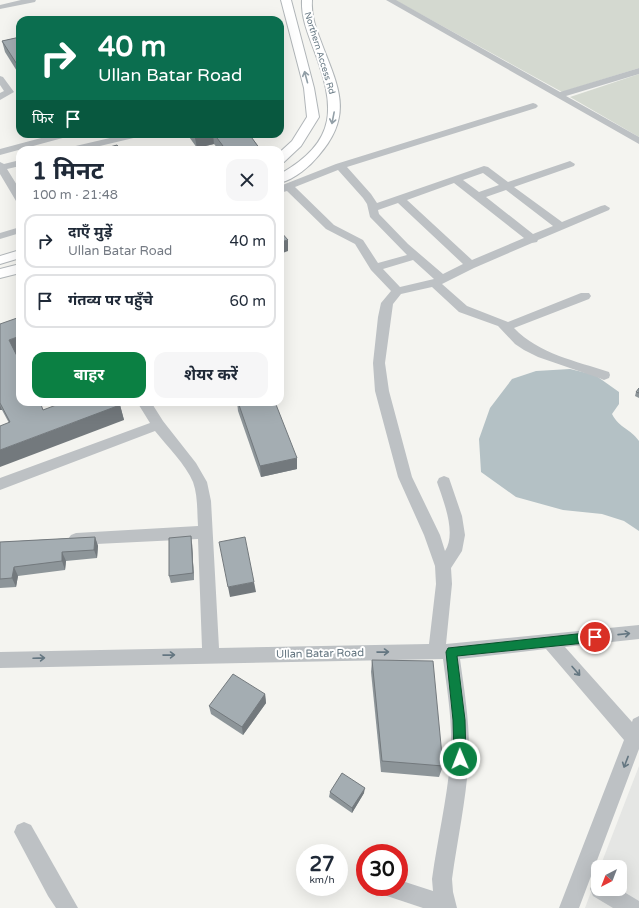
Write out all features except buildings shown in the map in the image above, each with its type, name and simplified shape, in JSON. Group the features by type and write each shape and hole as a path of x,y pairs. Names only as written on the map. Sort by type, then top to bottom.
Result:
{"main road":[{"name":"Northern Access Rd","path":"284,155 297,143 313,117 309,88 286,0"},
{"name":"Northern Access Rd","path":"284,183 288,175 315,152 327,135 334,119 334,96 309,22 306,6 307,0"},
{"path":"0,260 16,255"},
{"path":"0,274 16,269"}],"street":[{"path":"0,7 32,0"},
{"path":"390,0 639,141"},
{"path":"560,95 639,71"},
{"path":"0,79 9,92 0,97"},
{"path":"284,185 533,106"},
{"path":"22,146 52,138"},
{"path":"83,146 108,138"},
{"path":"0,152 16,148"},
{"path":"16,163 0,167 16,193"},
{"path":"478,196 570,164"},
{"path":"340,166 367,196 373,208 374,215 416,256 463,309 472,314 497,320 506,327 518,341 536,351 604,376"},
{"path":"373,208 484,169 561,227"},
{"path":"456,178 533,240"},
{"path":"284,186 330,227 359,242 375,267 397,290"},
{"path":"400,199 470,265"},
{"path":"408,894 446,907 442,879 457,793 460,759 459,720 444,651 443,566 432,535 405,477 382,391 379,363 387,303 397,290 437,281 470,265 533,240 605,208"},
{"path":"0,236 16,231"},
{"path":"375,267 416,256"},
{"path":"506,327 586,296"},
{"path":"147,406 158,424 191,467 200,482 204,501 211,655"},
{"path":"0,484 158,424"},
{"path":"443,566 454,550 458,538 458,529 444,482"},
{"path":"63,540 205,532"},
{"name":"Ullan Batar Road","path":"0,660 444,651 550,642 639,632"},
{"path":"550,642 637,732 600,860"},
{"path":"24,832 54,889 68,908"},
{"path":"569,908 591,887"},
{"path":"612,896 632,908"}],"shaded area":[{"path":"395,0 639,0 639,68 562,92"},
{"path":"639,74 639,137 570,97"},
{"path":"570,369 595,375 619,392 619,404 612,414 618,423 632,433 639,441 639,531 624,521 602,514 563,510 516,497 481,472 479,439 490,408 512,379 536,371"},
{"path":"639,766 639,908 585,908 591,892 591,896 627,896 627,860 603,860"}],"route":[{"path":"460,759 459,720 451,652 595,637"}]}
